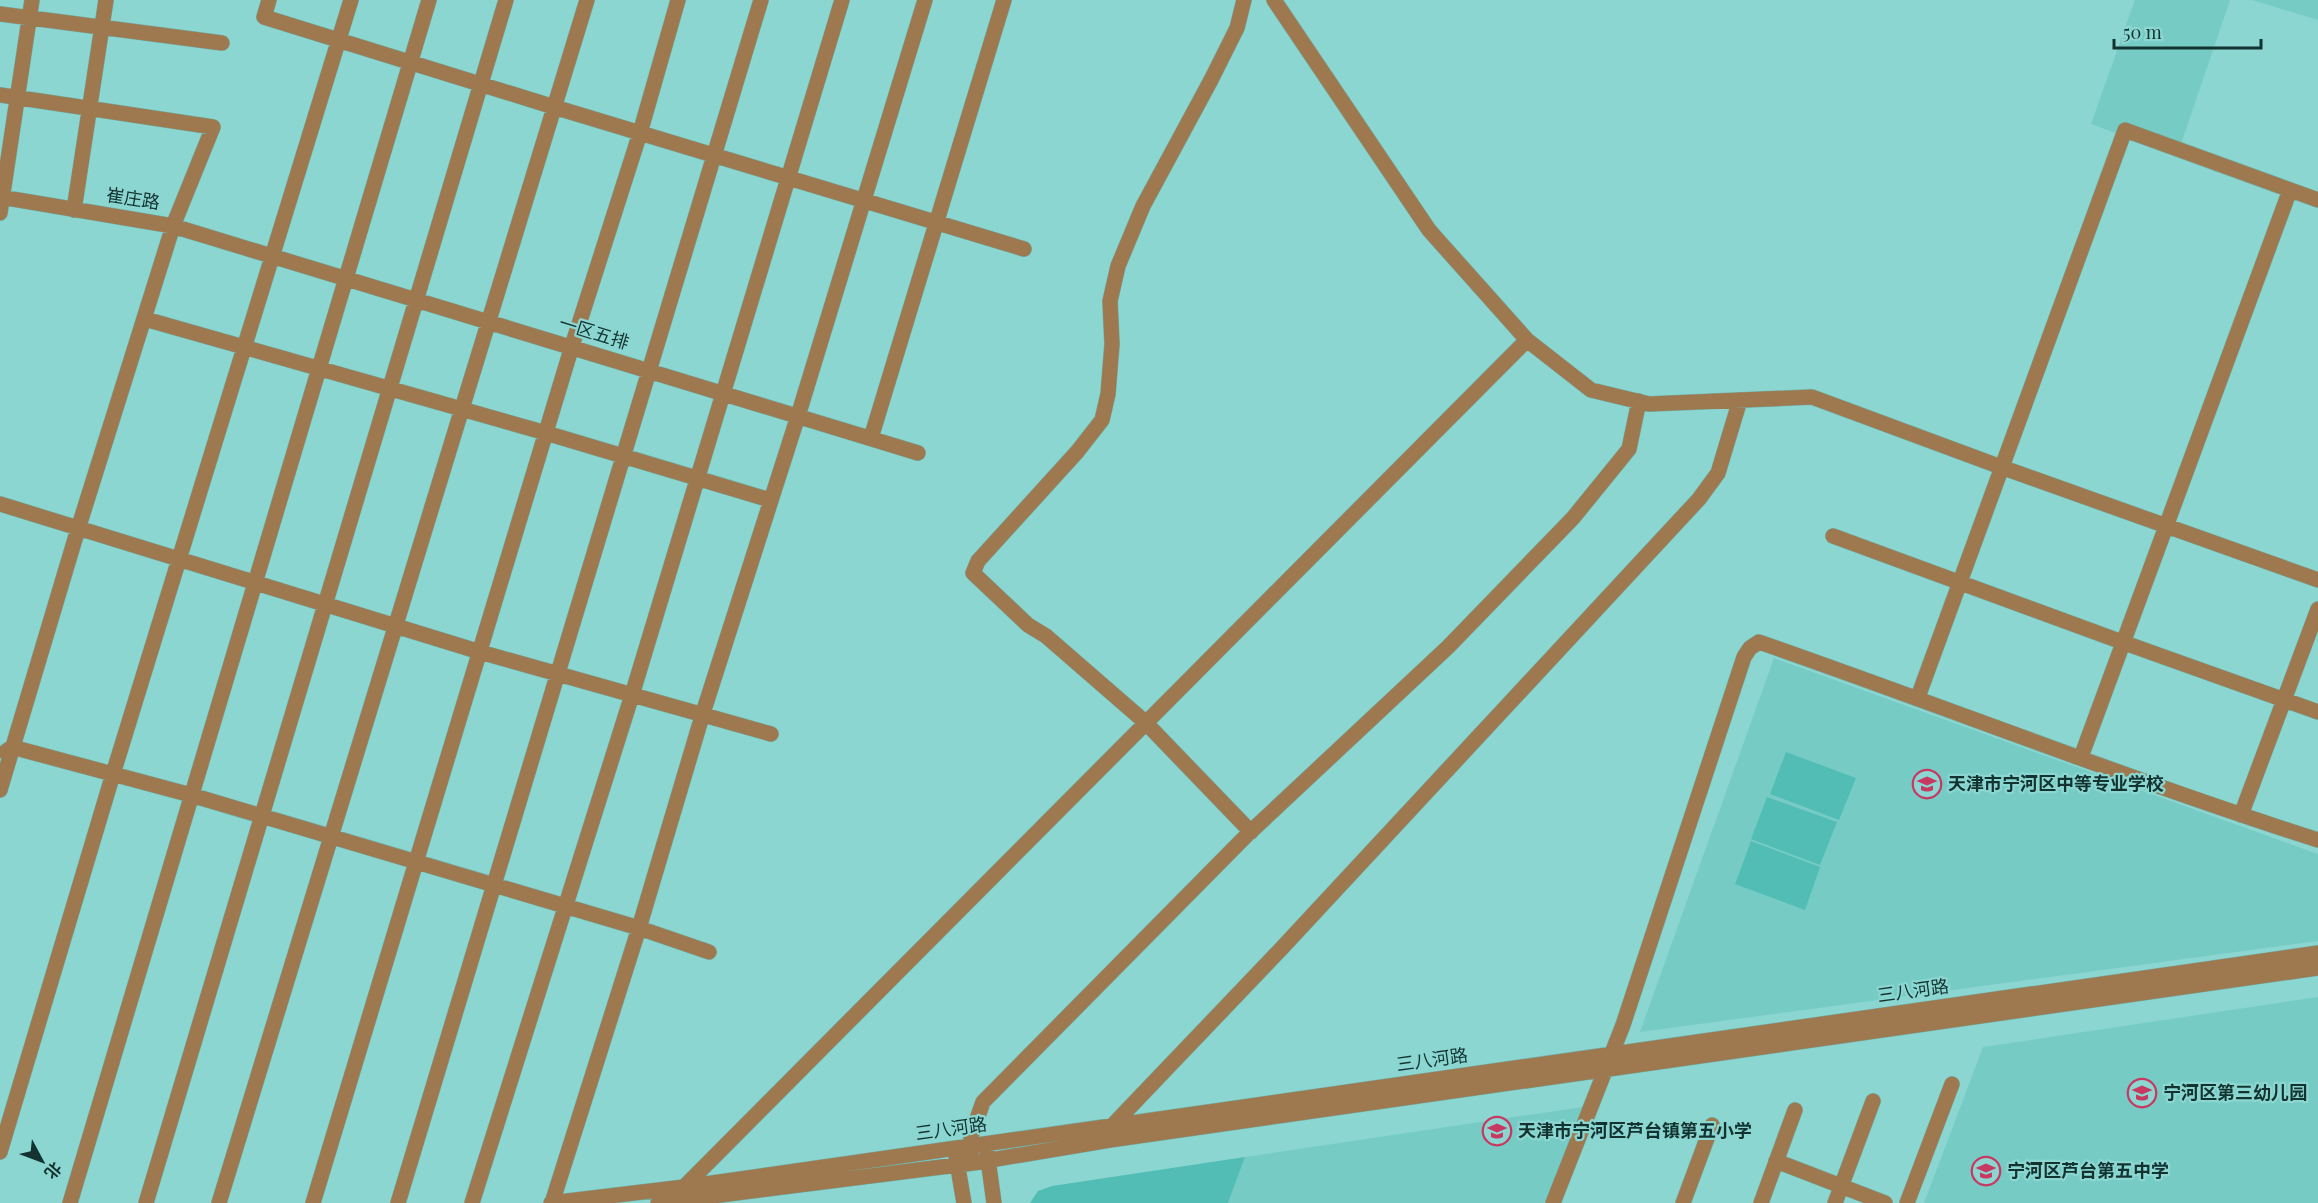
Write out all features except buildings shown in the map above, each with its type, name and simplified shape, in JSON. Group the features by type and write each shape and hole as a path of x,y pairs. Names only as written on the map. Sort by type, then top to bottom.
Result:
{"street":[{"path":"0,213 32,0"},
{"path":"74,210 106,0"},
{"path":"269,0 264,17 1024,249"},
{"path":"0,1152 244,348 265,254 351,0"},
{"path":"70,1203 429,0"},
{"path":"146,1203 506,0"},
{"path":"219,1203 587,0"},
{"path":"313,1203 572,346 640,133 678,0"},
{"path":"398,1203 761,0"},
{"path":"472,1203 632,695 842,0"},
{"path":"552,1203 639,928 703,713 798,416 925,0"},
{"path":"871,438 1004,0"},
{"path":"1244,0 1232,38 1143,206 1118,266 1110,301 1112,344 1108,394 1102,420 1077,452 978,561 973,573 1028,625 1046,636 1145,722 1251,832"},
{"path":"1274,0 1430,230 1527,340 1591,390 1649,404 1812,397 2318,580"},
{"path":"0,14 222,43"},
{"path":"0,95 213,127 173,226 6,751 0,790"},
{"path":"1918,697 2125,130 2318,200"},
{"path":"2081,757 2290,190"},
{"name":"崔庄路","path":"1,197 173,226 265,254"},
{"name":"一区五排","path":"265,254 918,453"},
{"path":"145,319 623,455 770,500"},
{"path":"662,1202 684,1187 1527,340"},
{"path":"1110,1133 1699,499 1718,473 1740,400"},
{"path":"964,1203 957,1165 962,1147 983,1102 1251,832 1448,647 1573,518 1629,449 1639,402"},
{"path":"0,504 480,652 771,734"},
{"path":"1833,536 2318,712"},
{"path":"2241,815 2318,609"},
{"path":"1553,1203 1610,1061 1744,657 1750,648 1759,642 1918,697 2241,815 2318,840"},
{"path":"6,751 113,774 191,795 639,928 710,952"},
{"name":"三八河路","path":"552,1203 684,1187 962,1147 1110,1133 1610,1061 2318,953"},
{"name":"三八河路","path":"1610,1061 2318,968"},
{"path":"1907,1203 1952,1084"},
{"path":"1835,1203 1873,1101"},
{"path":"1761,1203 1795,1110"},
{"path":"1683,1203 1712,1125"},
{"name":"三八河路","path":"662,1202 980,1162 1110,1133"},
{"path":"980,1162 986,1144"},
{"path":"962,1147 980,1162 994,1203"},
{"path":"1776,1161 1885,1203"}],"shaded area":[{"path":"2135,0 2230,0 2177,156 2091,124"},
{"path":"2252,0 2318,0 2318,20"},
{"name":"天津市宁河区中等专业学校","path":"1774,658 2318,854 2318,941 1640,1032"},
{"path":"1786,752 1856,778 1839,820 1770,794"},
{"path":"1767,797 1837,822 1820,865 1751,839"},
{"path":"1751,841 1820,867 1805,910 1735,884"},
{"name":"宁河区第三幼儿园","path":"2318,997 2318,1203 1924,1203 1983,1047"},
{"name":"天津市宁河区芦台镇第五小学","path":"1589,1106 1546,1203 1228,1203 1245,1157"},
{"path":"1245,1157 1228,1203 1030,1203 1038,1191 1052,1186"}],"place":[{"name":"天津市宁河区中等专业学校","path":"1927,784"},
{"name":"宁河区第三幼儿园","path":"2142,1093"},
{"name":"天津市宁河区芦台镇第五小学","path":"1497,1131"},
{"name":"宁河区芦台第五中学","path":"1986,1171"}]}
